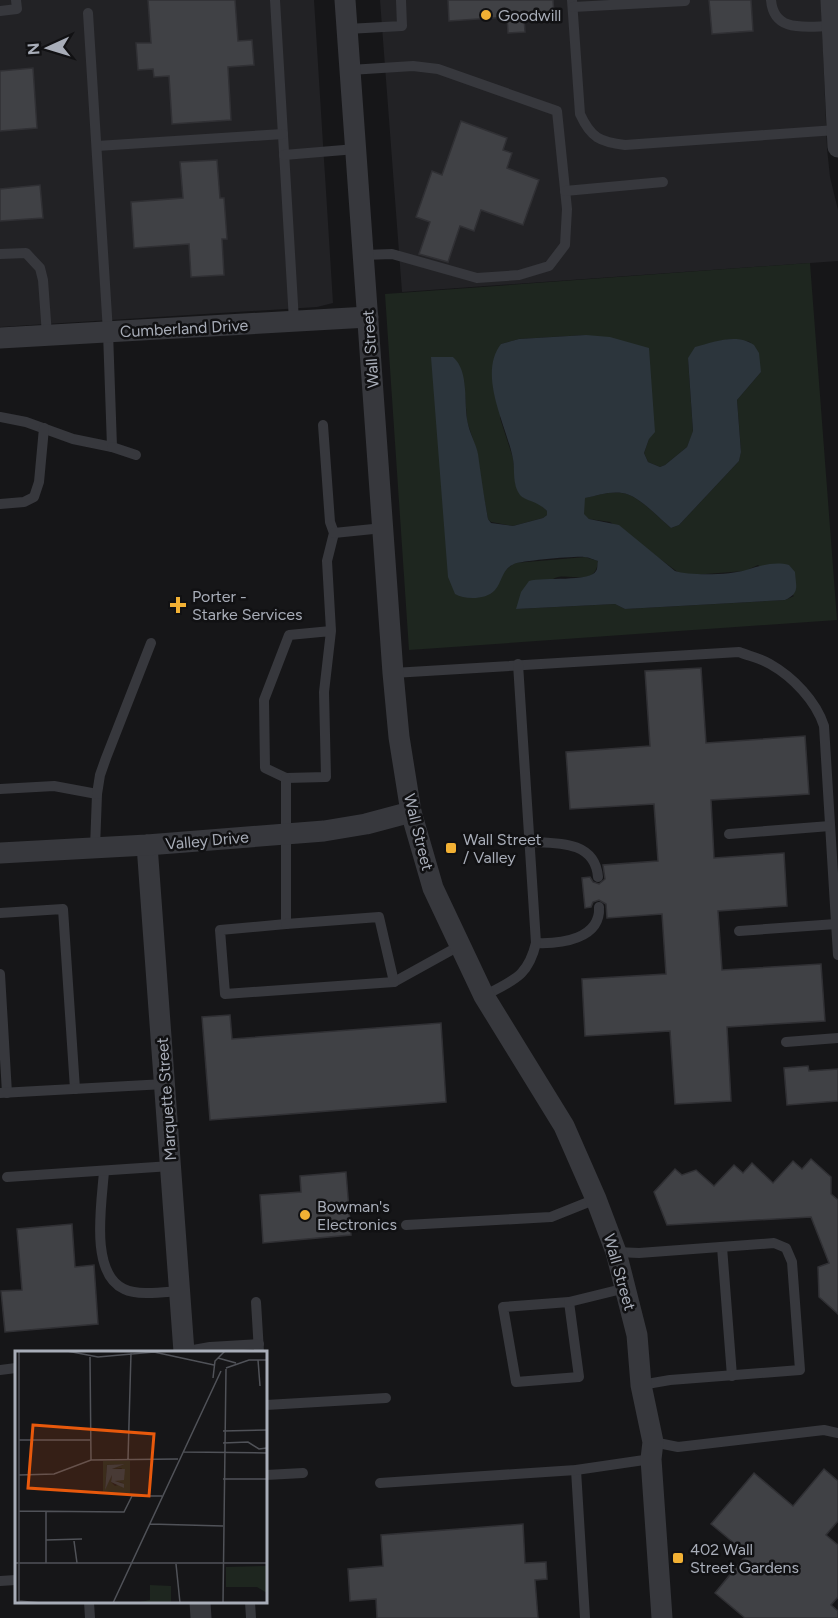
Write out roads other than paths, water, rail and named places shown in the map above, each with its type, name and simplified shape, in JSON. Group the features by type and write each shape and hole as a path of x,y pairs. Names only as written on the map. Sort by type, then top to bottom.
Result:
{"street":[{"name":"Wall Street","path":"345,0 393,673 399,737 411,812 433,888 459,946 484,996 564,1126 616,1252 637,1335 641,1385 652,1450 662,1618"},
{"path":"831,0 837,126"},
{"name":"Cumberland Drive","path":"0,338 368,317"},
{"name":"Valley Drive","path":"0,853 147,845 324,831 366,824 411,812"},
{"name":"Marquette Street","path":"147,845 183,1351"},
{"path":"200,1603 201,1618"}],"lane":[{"path":"0,11 17,9 16,0"},
{"path":"275,0 294,321"},
{"path":"347,29 402,26 401,0"},
{"path":"771,0 772,9 777,18 785,24 832,26"},
{"path":"686,1 573,4 580,114 586,127 596,138 625,145 837,126"},
{"path":"88,13 108,332 112,447"},
{"path":"350,70 413,66 438,69 557,111 566,191 565,245 549,266 519,275 477,278 392,254 364,255"},
{"path":"96,146 283,134"},
{"path":"284,155 356,149"},
{"path":"566,191 663,183"},
{"path":"0,254 26,254 40,268 47,335"},
{"path":"0,417 26,422 73,439 112,447 136,455"},
{"path":"323,425 330,522 334,533 327,561 331,631 324,692 326,777 286,778 265,768 264,700 290,635 331,631"},
{"path":"0,504 24,502 34,497 39,482 44,428"},
{"path":"334,533 383,528"},
{"path":"95,848 100,774 151,643"},
{"path":"393,673 739,652 769,664 793,682 819,710 824,726 838,955"},
{"path":"484,996 520,976 532,960 536,943 518,664"},
{"path":"286,778 288,834 286,924"},
{"path":"0,789 54,786 97,794"},
{"path":"729,834 830,826"},
{"path":"531,842 562,843 579,847 591,856 597,868 598,877"},
{"path":"536,943 553,944 574,939 592,930 600,918 599,907"},
{"path":"0,913 63,909 75,1089"},
{"path":"394,982 379,917 220,930 225,994 394,982 459,946"},
{"path":"739,931 836,924"},
{"path":"0,974 3,1093 165,1084"},
{"path":"786,1042 838,1038"},
{"path":"7,1178 171,1166"},
{"path":"104,1171 100,1248 106,1273 123,1289 149,1294 180,1291"},
{"path":"406,1225 551,1217 596,1199"},
{"path":"616,1252 639,1254 780,1245 790,1254 792,1262 800,1370 670,1380 641,1385"},
{"path":"722,1247 732,1376"},
{"path":"569,1302 579,1377 516,1382 503,1307 569,1302 626,1288"},
{"path":"188,1351 210,1347 259,1348 256,1302"},
{"path":"0,1370 15,1368"},
{"path":"267,1405 386,1398"},
{"path":"380,1483 622,1465 652,1450 824,1430 838,1433"},
{"path":"576,1470 585,1618"},
{"path":"267,1475 303,1473"},
{"path":"0,1581 15,1580"},
{"path":"89,1603 90,1618"},
{"path":"250,1603 251,1618"}],"place":[{"name":"Goodwill","path":"486,15"},
{"name":"Porter - Starke Services","path":"178,605"},
{"name":"Wall Street / Valley","path":"451,848"},
{"name":"Bowman's Electronics","path":"305,1215"},
{"name":"402 Wall Street Gardens","path":"678,1558"}]}
